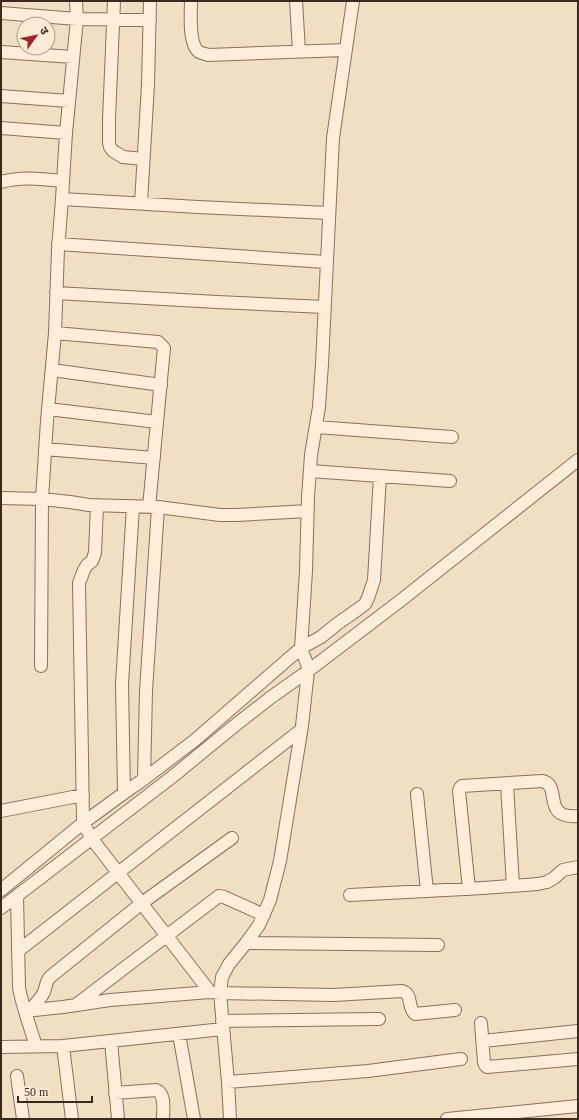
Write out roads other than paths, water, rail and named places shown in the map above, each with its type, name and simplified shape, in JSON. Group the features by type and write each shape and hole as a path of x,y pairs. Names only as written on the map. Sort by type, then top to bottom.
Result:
{"street":[{"path":"41,666 42,500 55,333 58,244 66,134 77,19 76,1"},
{"path":"114,1 110,147 113,151 123,157 143,159"},
{"path":"141,203 148,85 150,1"},
{"path":"191,1 192,35 194,45 199,52 208,55 345,50"},
{"path":"296,1 299,51"},
{"path":"215,992 229,964 246,944 259,925 270,900 280,861 301,730 305,659 306,571 310,471 319,400 333,138 353,1"},
{"path":"1,13 77,19 150,20"},
{"path":"1,52 73,57"},
{"path":"1,96 69,101"},
{"path":"1,128 66,134"},
{"path":"1,182 20,178 63,181"},
{"path":"62,199 329,213"},
{"path":"58,244 326,262"},
{"path":"56,293 324,307"},
{"path":"55,333 158,342 164,348 154,458 144,779"},
{"path":"52,370 161,385"},
{"path":"48,409 157,422"},
{"path":"316,427 452,437"},
{"path":"45,449 154,458"},
{"path":"1,908 17,896 124,793 305,659 400,601 578,460"},
{"path":"310,471 450,481"},
{"path":"1,890 87,830 172,777 270,698 305,659 322,637 365,604 374,580 380,476"},
{"path":"1,498 97,505 153,507 220,515 308,511"},
{"path":"97,505 95,553 92,561 84,570 79,583 83,795 87,830 167,936 215,992 223,1025 230,1119"},
{"path":"124,793 122,684 132,506"},
{"path":"18,952 301,730"},
{"path":"469,889 460,788 466,785 547,782 551,786 555,808 564,815 578,816"},
{"path":"507,784 513,886"},
{"path":"417,794 427,891"},
{"path":"1,811 83,795"},
{"path":"27,1011 41,997 47,980 50,977 142,904 232,838"},
{"path":"350,895 469,889 547,882 563,870 578,867"},
{"path":"17,896 19,988 21,1001 27,1011 36,1046"},
{"path":"76,1005 219,896 264,915"},
{"path":"246,944 438,945"},
{"path":"27,1011 110,1000 215,992 334,995 402,991 406,992 408,995 410,1008 415,1014 455,1010"},
{"path":"1,1047 63,1046 179,1034 223,1025 379,1019"},
{"path":"481,1023 485,1065 487,1067 578,1059"},
{"path":"482,1041 578,1031"},
{"path":"179,1034 194,1119"},
{"path":"111,1041 118,1119"},
{"path":"63,1046 72,1119"},
{"path":"228,1082 368,1071 462,1059"},
{"path":"17,1076 23,1119"},
{"path":"115,1093 159,1091 162,1097 163,1119"},
{"path":"447,1119 578,1106"}]}
